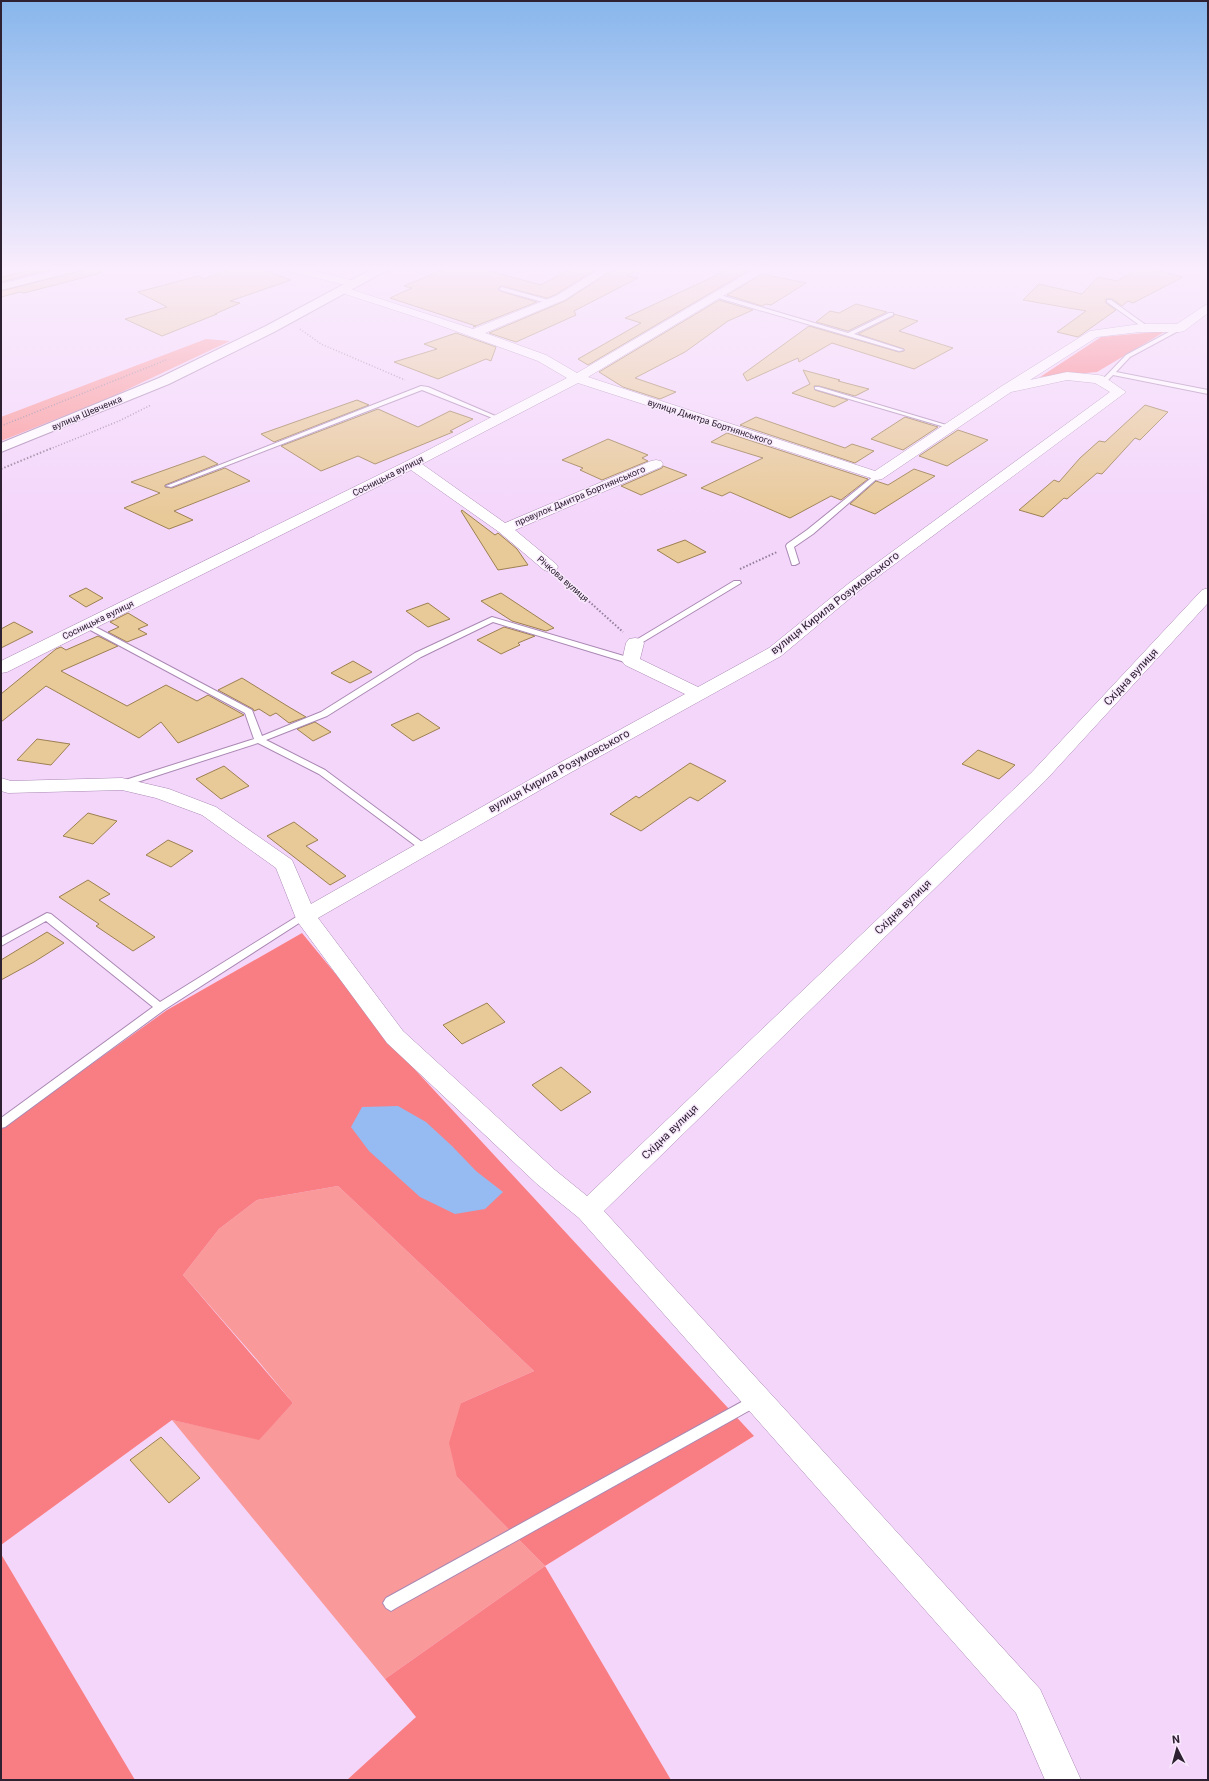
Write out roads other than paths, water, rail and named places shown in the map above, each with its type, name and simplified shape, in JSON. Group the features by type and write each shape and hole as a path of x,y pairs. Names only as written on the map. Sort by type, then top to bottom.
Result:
{"main road":[{"name":"вулиця Шевченка","path":"1,448 164,381 227,350"}],"street":[{"name":"вулиця Дмитра Бортнянського","path":"521,350 542,358 577,378 877,476"},
{"name":"Сосницька вулиця","path":"1,668 412,464 497,418 577,378 625,350"},
{"name":"вулиця Кирила Розумовського","path":"877,476 1007,389 1069,350"},
{"name":"вулиця Кирила Розумовського","path":"305,916 424,847 775,652 854,587 1119,392 1108,377 1098,379 1067,376 1007,389"},
{"name":"Річкова вулиця","path":"412,464 504,529 550,567"},
{"name":"провулок Дмитра Бортнянського","path":"504,529 656,464"},
{"name":"Східна вулиця","path":"588,1211 1039,776 1208,593"},
{"path":"635,643 631,661 698,694"},
{"path":"1,784 8,787 122,784 162,793 209,811 285,865 305,916 395,1036 546,1177 588,1211 757,1399 1028,1701 1063,1780"}],"lane":[{"path":"1108,377 1128,356 1139,350"},
{"path":"1108,377 1208,392"},
{"path":"169,486 421,388 426,388 497,418"},
{"path":"817,388 950,427"},
{"path":"795,563 790,546 810,532 877,476"},
{"path":"635,643 737,583"},
{"path":"122,784 258,740 324,714 418,655 492,619 631,661"},
{"path":"85,625 248,712 258,740 322,772 424,847"},
{"path":"1,943 47,916 160,1006"},
{"path":"1,1124 160,1006 305,916"},
{"path":"391,1603 757,1399"}],"water":[{"path":"398,1106 426,1122 476,1171 503,1192 485,1209 455,1214 420,1197 369,1151 351,1127 362,1107"}]}
